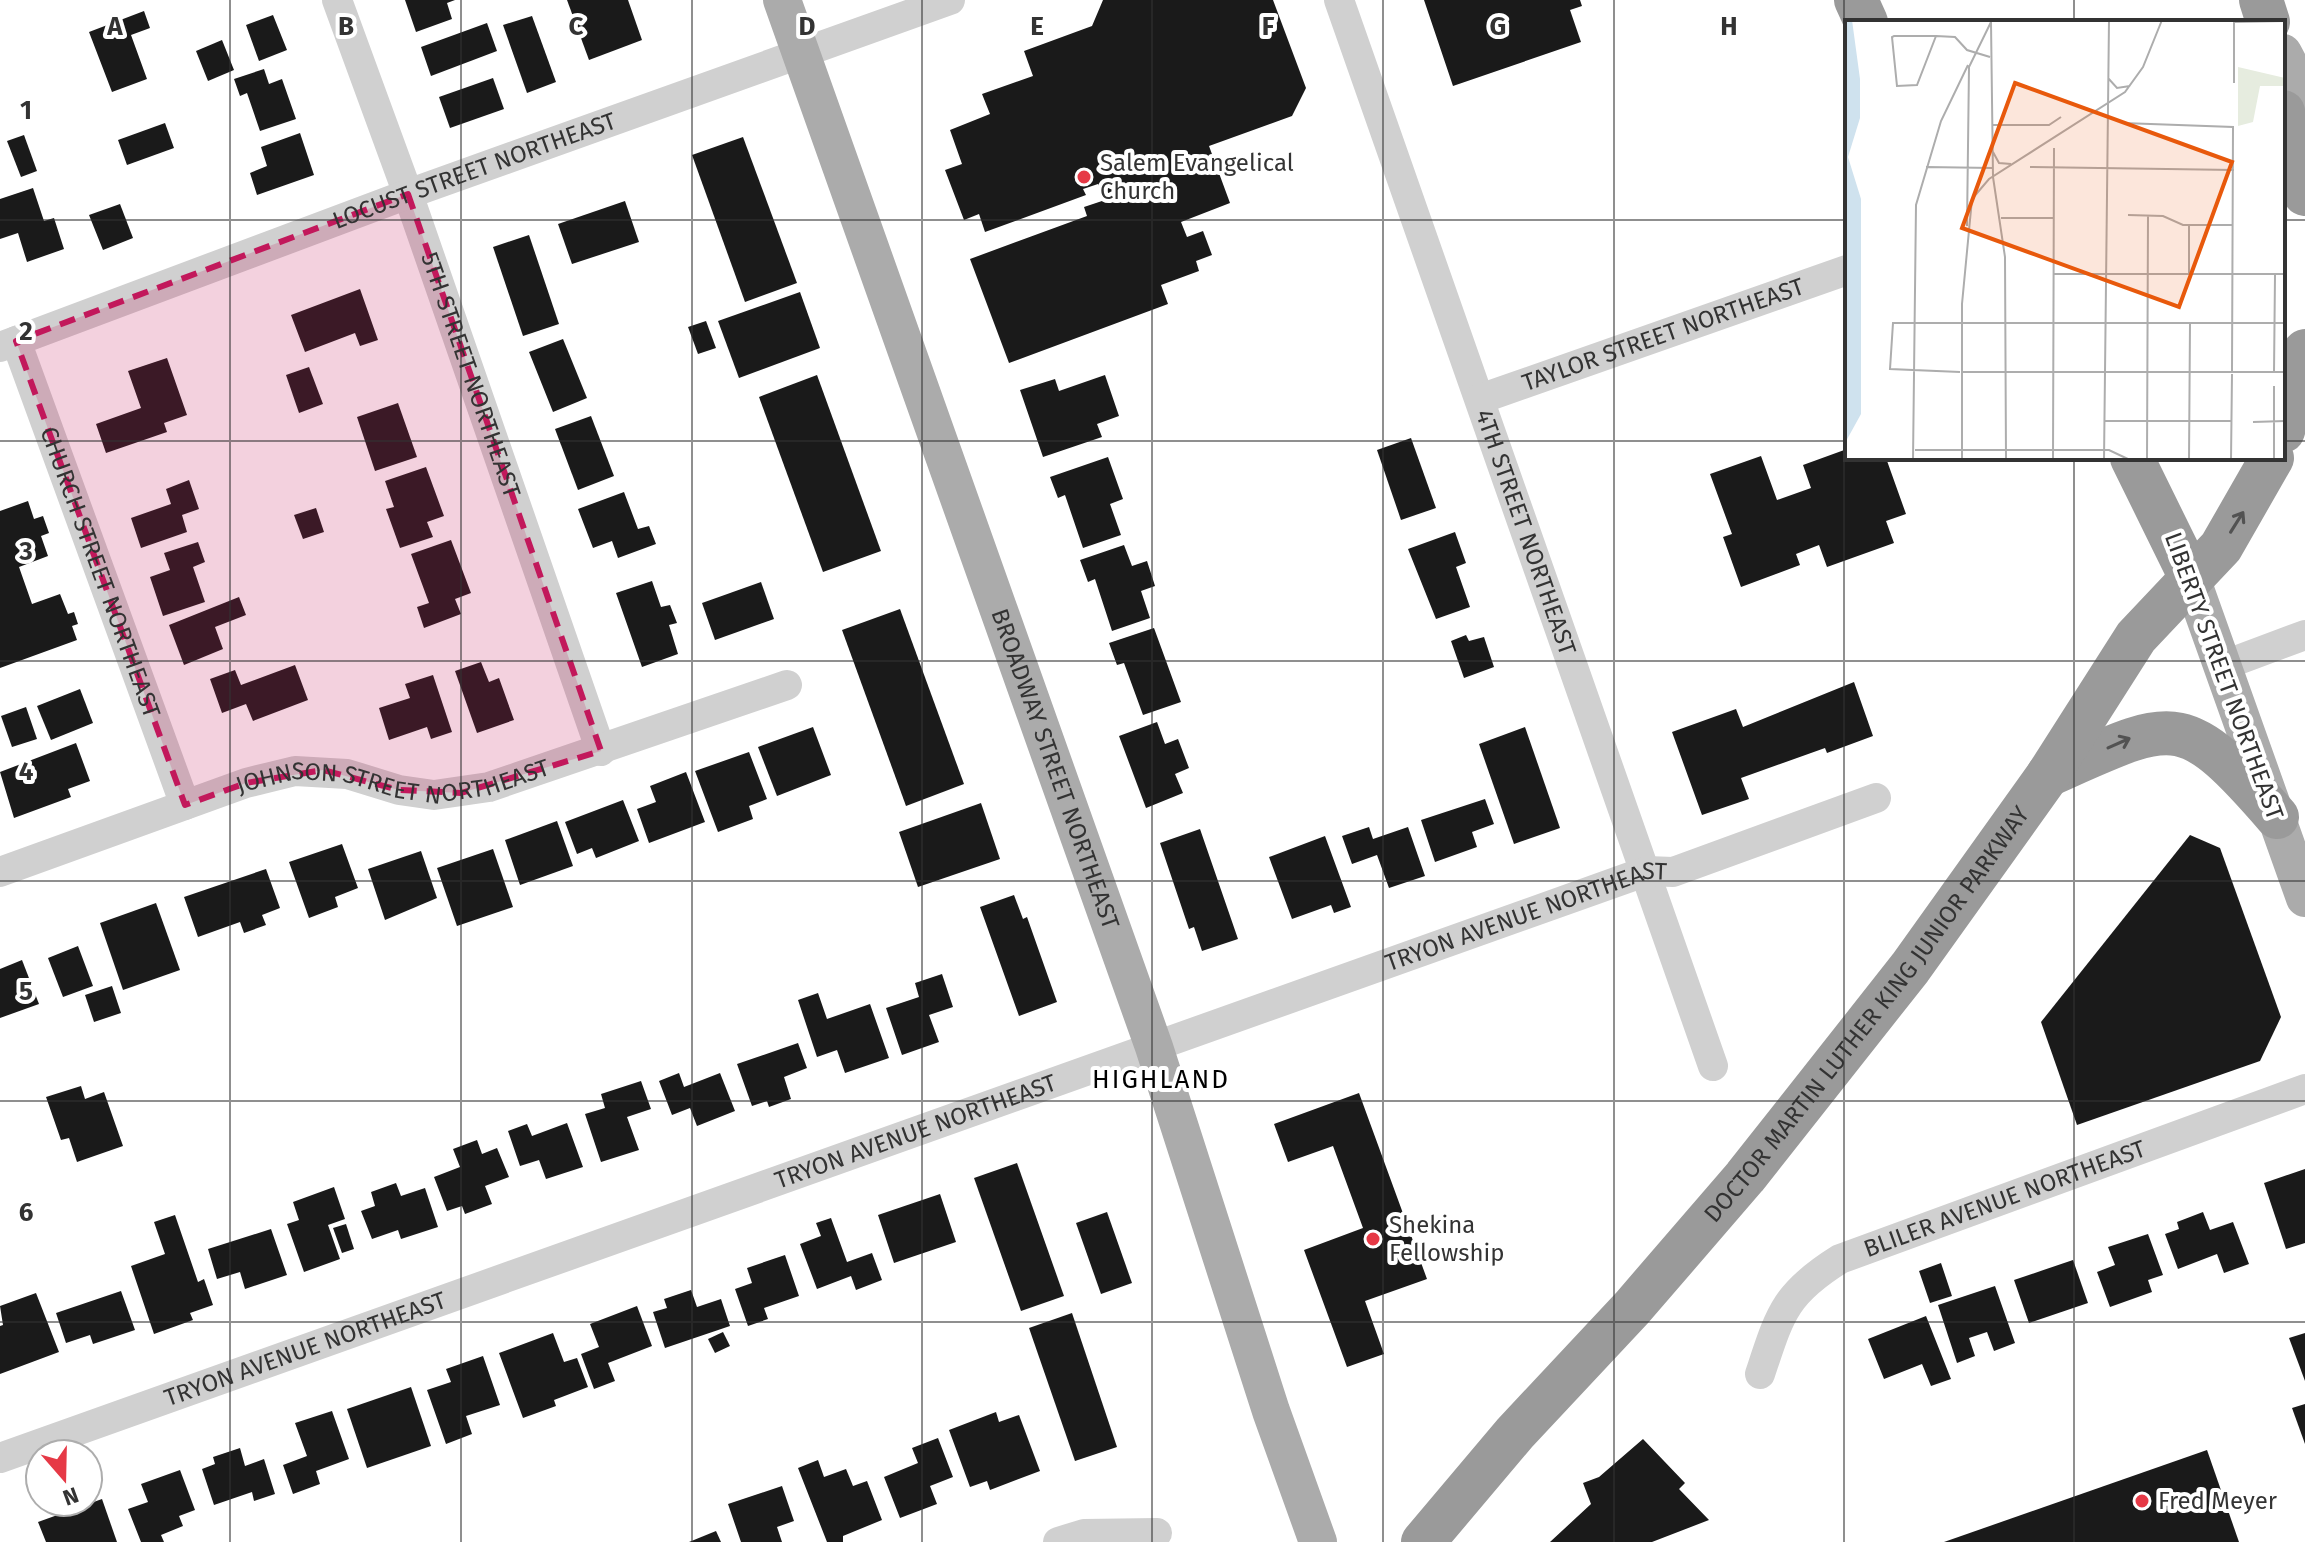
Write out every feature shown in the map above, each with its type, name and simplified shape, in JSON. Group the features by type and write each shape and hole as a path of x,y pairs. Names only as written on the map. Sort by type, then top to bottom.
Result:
{"highway":[{"path":"1856,0 1865,20"},
{"path":"2261,0 2267,20"},
{"path":"2285,119 2305,194"},
{"path":"2285,424 2305,351"},
{"name":"LIBERTY STREET NORTHEAST","path":"2133,460 2191,578"},
{"name":"DOCTOR MARTIN LUTHER KING JUNIOR PARKWAY","path":"1423,1542 1515,1433 1632,1308 1745,1177 1910,968 2048,775 2136,637 2221,547 2271,460"},
{"path":"2048,775 2136,736 2180,733 2203,742 2219,754 2277,817"}],"main road":[{"name":"BROADWAY STREET NORTHEAST","path":"782,0 1154,1047 1276,1426 1318,1542"},
{"path":"2285,57 2305,95"},
{"name":"LIBERTY STREET NORTHEAST","path":"2191,578 2305,898"}],"street":[{"name":"5TH STREET NORTHEAST","path":"337,0 408,194 601,751"},
{"name":"LOCUST STREET NORTHEAST","path":"8,344 408,194 950,0"},
{"name":"4TH STREET NORTHEAST","path":"1339,0 1713,1066"},
{"name":"TAYLOR STREET NORTHEAST","path":"1480,399 1845,271"},
{"name":"CHURCH STREET NORTHEAST","path":"8,344 185,805"},
{"path":"2222,666 2305,635"},
{"name":"JOHNSON STREET NORTHEAST","path":"0,872 246,783 295,771 323,770 399,790 434,795 489,787 787,685"},
{"name":"TRYON AVENUE NORTHEAST","path":"0,1458 1647,871 1673,872 1876,798"},
{"name":"BLILER AVENUE NORTHEAST","path":"1760,1374 1778,1320 1792,1296 1840,1259 2305,1089"},
{"path":"1058,1542 1084,1534 1157,1533"}],"highlighted area":[{"path":"408,194 601,751 461,793 399,790 323,770 246,783 185,805 16,341"}],"building":[{"path":"405,0 455,0 447,3 452,19 416,32"},
{"path":"567,0 628,0 642,40 589,60"},
{"name":"Salem Evangelical Church","path":"1103,0 1273,0 1306,88 1292,116 1209,146 1230,203 1181,222 1187,237 1203,231 1212,255 1196,261 1199,271 1161,285 1168,304 1009,363 970,259 1087,216 1084,207 1105,200 1098,184 1083,189 1086,195 985,232 979,214 964,220 945,170 962,164 950,130 990,114 982,94 1033,76 1024,51 1092,26"},
{"path":"1424,0 1580,0 1582,6 1570,10 1581,42 1453,86"},
{"path":"144,11 150,28 131,35 147,79 112,92 89,32"},
{"path":"273,15 287,50 259,61 246,25"},
{"path":"532,16 556,82 527,93 503,25"},
{"path":"487,23 497,51 431,76 421,47"},
{"path":"222,40 234,70 208,81 196,51"},
{"path":"264,69 269,84 282,79 296,119 260,131 247,93 240,96 234,79"},
{"path":"493,78 504,109 450,128 439,97"},
{"path":"165,123 174,148 127,165 118,140"},
{"path":"300,133 314,175 257,195 250,173 267,166 261,147"},
{"path":"24,135 37,171 21,177 7,141"},
{"path":"743,137 797,283 745,302 692,155"},
{"path":"33,188 44,221 54,218 64,249 27,262 18,233 0,239 0,199"},
{"path":"625,201 639,242 572,264 558,224"},
{"path":"120,204 133,238 103,250 89,215"},
{"path":"529,235 559,324 523,336 493,247"},
{"path":"360,289 378,340 360,346 355,333 305,352 291,315"},
{"path":"800,292 820,348 739,378 718,321"},
{"path":"706,321 716,348 698,354 688,327"},
{"path":"563,339 587,398 553,412 529,352"},
{"path":"167,358 187,415 164,423 167,432 106,453 96,424 141,408 128,371"},
{"path":"309,367 323,404 299,413 286,375"},
{"path":"817,375 881,551 823,572 759,397"},
{"path":"1105,375 1119,416 1097,424 1102,437 1043,457 1020,390 1055,379 1059,391"},
{"path":"398,403 417,457 375,471 357,417"},
{"path":"591,416 614,476 578,490 555,429"},
{"path":"1411,438 1436,508 1401,520 1377,450"},
{"path":"1845,450 1845,460 1887,460 1906,514 1886,521 1894,543 1827,567 1819,545 1796,554 1800,565 1741,587 1723,537 1732,534 1710,474 1761,456 1777,500 1811,488 1803,465"},
{"path":"1108,457 1123,499 1110,504 1121,535 1083,548 1065,495 1058,498 1050,477"},
{"path":"426,467 444,516 427,522 433,537 400,548 386,509 394,507 385,481"},
{"path":"189,480 199,509 182,515 187,532 141,548 131,518 171,504 166,489"},
{"path":"624,492 638,529 649,526 656,544 618,558 612,541 593,548 578,509"},
{"path":"28,501 34,519 43,516 49,533 41,536 48,556 19,567 32,604 60,594 68,614 74,612 78,624 72,626 77,640 0,668 0,511"},
{"path":"316,508 324,532 303,539 294,515"},
{"path":"1455,532 1466,563 1456,567 1470,607 1436,619 1408,549"},
{"path":"451,540 471,593 455,599 461,614 424,628 417,607 429,603 411,554"},
{"path":"198,542 205,562 193,567 205,602 163,616 150,577 170,570 164,553"},
{"path":"1124,545 1132,566 1147,561 1155,586 1141,591 1150,618 1112,631 1095,579 1088,582 1080,560"},
{"path":"652,581 661,607 670,605 677,623 669,625 678,654 642,667 616,593"},
{"path":"761,582 774,619 715,640 702,603"},
{"path":"239,597 246,615 215,627 223,649 184,665 169,625"},
{"path":"900,609 964,784 906,806 842,630"},
{"path":"1154,628 1181,702 1143,715 1124,663 1117,665 1109,643"},
{"path":"1466,635 1469,641 1484,637 1494,667 1464,678 1451,641"},
{"path":"481,662 489,682 499,678 514,720 477,733 455,671"},
{"path":"295,665 308,700 253,721 246,704 222,713 210,679 235,670 241,685"},
{"path":"433,675 452,732 431,739 427,727 389,740 379,708 410,698 405,684"},
{"path":"1854,682 1873,736 1827,753 1825,748 1741,778 1749,799 1702,815 1672,732 1736,709 1743,727"},
{"path":"80,689 93,723 51,740 37,706"},
{"path":"26,707 37,739 12,747 1,716"},
{"path":"1157,722 1165,744 1178,739 1189,768 1175,774 1183,793 1146,808 1119,736"},
{"path":"813,727 831,775 777,796 758,747"},
{"path":"1525,727 1560,828 1514,844 1479,744"},
{"path":"76,743 90,781 68,789 71,797 14,818 0,772"},
{"path":"749,752 767,799 749,806 753,819 718,832 695,771"},
{"path":"686,772 705,822 649,843 637,809 656,802 650,786"},
{"path":"1485,799 1494,824 1472,832 1477,847 1435,862 1421,820"},
{"path":"623,800 639,841 596,858 592,848 577,854 565,822"},
{"path":"981,803 1000,859 918,887 899,832"},
{"path":"557,821 573,866 520,885 505,840"},
{"path":"1369,827 1373,839 1408,827 1425,876 1389,888 1377,855 1352,864 1342,836"},
{"path":"1200,829 1238,939 1202,951 1194,927 1189,929 1160,843"},
{"path":"2190,835 2220,848 2281,1017 2260,1061 2077,1125 2041,1022"},
{"path":"1325,836 1351,907 1334,913 1331,905 1292,919 1269,857"},
{"path":"342,844 358,888 335,897 338,907 309,918 289,862"},
{"path":"493,849 513,907 457,926 437,868"},
{"path":"421,851 437,898 385,920 368,869"},
{"path":"266,869 280,908 262,915 266,925 244,933 240,922 198,937 184,897"},
{"path":"1014,895 1023,919 1027,917 1057,1002 1019,1016 980,907"},
{"path":"156,903 180,970 123,990 100,923"},
{"path":"78,946 93,986 63,997 48,958"},
{"path":"22,960 39,1004 0,1018 0,969"},
{"path":"942,974 953,1007 929,1015 939,1042 902,1055 886,1008 919,997 915,983"},
{"path":"112,986 121,1013 94,1022 85,995"},
{"path":"818,993 827,1019 870,1004 889,1058 845,1073 837,1050 817,1057 798,1000"},
{"path":"798,1043 807,1068 784,1077 791,1099 769,1107 767,1101 752,1106 737,1064"},
{"path":"679,1073 684,1087 720,1073 735,1111 697,1126 690,1108 672,1115 659,1081"},
{"path":"641,1081 651,1109 627,1117 639,1150 601,1162 585,1114 605,1108 601,1094"},
{"path":"81,1086 85,1099 104,1092 123,1146 77,1162 69,1138 61,1140 46,1097"},
{"name":"Shekina Fellowship","path":"1359,1093 1427,1279 1365,1301 1384,1354 1347,1367 1304,1250 1363,1228 1333,1146 1288,1162 1274,1124"},
{"path":"567,1123 583,1167 546,1179 539,1160 520,1166 508,1131 527,1124 532,1136"},
{"path":"477,1140 482,1154 497,1148 509,1177 485,1186 492,1204 465,1214 462,1206 447,1211 434,1177 460,1167 453,1149"},
{"path":"1017,1163 1064,1296 1021,1311 974,1178"},
{"path":"2305,1169 2305,1243 2286,1249 2264,1183"},
{"path":"396,1183 401,1196 425,1188 438,1227 401,1239 398,1230 372,1239 361,1211 375,1206 371,1192"},
{"path":"334,1187 345,1219 328,1225 340,1259 304,1272 287,1224 299,1220 293,1202"},
{"path":"940,1194 956,1242 894,1263 878,1215"},
{"path":"1107,1212 1132,1283 1101,1294 1076,1223"},
{"path":"2203,1212 2210,1230 2233,1222 2249,1264 2224,1273 2217,1254 2178,1269 2165,1234 2179,1229 2177,1222"},
{"path":"175,1215 198,1282 204,1279 213,1305 190,1313 193,1320 154,1334 131,1266 165,1254 154,1222"},
{"path":"831,1218 847,1262 872,1253 882,1280 856,1290 851,1276 817,1289 800,1244 821,1236 816,1223"},
{"path":"346,1224 354,1249 342,1253 333,1228"},
{"path":"271,1229 287,1275 245,1289 240,1272 217,1279 208,1249"},
{"path":"2148,1234 2163,1275 2148,1280 2152,1292 2110,1307 2097,1272 2115,1265 2108,1247"},
{"path":"785,1255 799,1296 764,1308 768,1319 748,1326 735,1289 752,1283 747,1268"},
{"path":"2073,1260 2088,1303 2029,1323 2014,1280"},
{"path":"1941,1263 1952,1296 1930,1303 1919,1271"},
{"path":"1995,1286 2015,1343 1994,1351 1987,1332 1969,1338 1975,1356 1957,1363 1938,1305"},
{"path":"691,1290 697,1307 721,1299 730,1326 665,1348 653,1312 667,1308 664,1299"},
{"path":"121,1291 135,1330 93,1344 90,1335 66,1343 56,1313"},
{"path":"36,1293 59,1352 0,1374 0,1326 3,1325 0,1306"},
{"path":"637,1306 652,1346 608,1363 615,1381 594,1389 581,1354 599,1347 590,1324"},
{"path":"1072,1313 1117,1447 1075,1461 1029,1328"},
{"path":"1926,1316 1951,1379 1931,1386 1922,1364 1884,1379 1868,1339"},
{"path":"723,1332 730,1346 715,1353 708,1339"},
{"path":"553,1333 564,1362 577,1358 588,1387 554,1400 556,1406 523,1418 499,1353"},
{"path":"2305,1333 2305,1381 2289,1338"},
{"path":"483,1356 500,1405 466,1416 472,1434 446,1444 427,1390 451,1382 446,1369"},
{"path":"411,1387 431,1446 367,1468 347,1409"},
{"path":"2305,1404 2305,1444 2292,1408"},
{"path":"332,1411 349,1459 316,1471 320,1484 293,1494 283,1465 307,1456 295,1423"},
{"path":"996,1412 999,1422 1019,1415 1040,1471 990,1490 987,1481 970,1487 949,1430"},
{"path":"938,1438 953,1477 930,1486 937,1504 900,1518 884,1477 918,1463 912,1448"},
{"path":"1643,1439 1685,1483 1679,1489 1709,1520 1652,1542 1550,1542 1591,1504 1583,1483 1599,1477"},
{"path":"240,1448 245,1466 264,1459 275,1494 254,1501 252,1492 214,1505 202,1469 215,1464 213,1457"},
{"name":"Fred Meyer","path":"2207,1450 2239,1542 1944,1542"},
{"path":"818,1460 824,1477 846,1469 853,1486 867,1481 882,1520 843,1536 843,1542 827,1542 798,1468"},
{"path":"180,1470 195,1510 179,1516 183,1526 161,1535 164,1542 141,1542 128,1509 148,1502 141,1484"},
{"path":"782,1486 794,1521 777,1527 782,1542 741,1542 728,1504"},
{"path":"104,1505 117,1542 46,1542 38,1522 49,1518 104,1518"},
{"path":"716,1531 721,1542 689,1542"}],"place":[{"name":"Salem Evangelical Church","path":"1084,177"},
{"name":"Shekina Fellowship","path":"1373,1239"},
{"name":"Fred Meyer","path":"2142,1501"}],"district":[{"name":"HIGHLAND","path":"1161,1079"}]}
